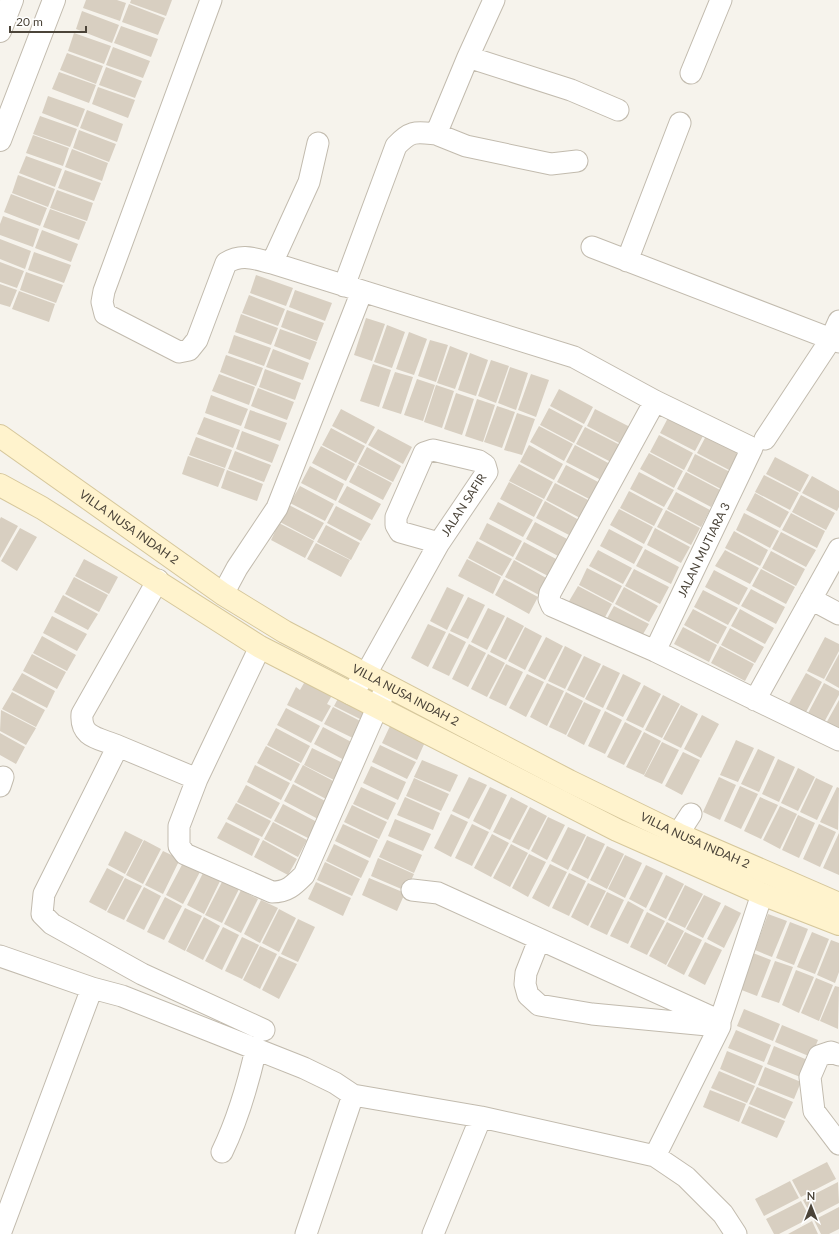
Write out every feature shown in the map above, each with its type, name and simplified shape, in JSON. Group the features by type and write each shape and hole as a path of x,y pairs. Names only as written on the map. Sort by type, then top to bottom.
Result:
{"main road":[{"name":"VILLA NUSA INDAH 2","path":"0,436 222,594 285,632 569,782 678,834 839,904"},
{"name":"VILLA NUSA INDAH 2","path":"0,485 42,508 158,580 260,647 617,830 762,894 839,924"}],"street":[{"path":"0,31 12,0"},
{"path":"0,140 54,0"},
{"path":"211,0 104,291 102,302 105,314 179,352 189,350 197,340 226,263 234,258 243,256 272,263 574,357 655,401 759,444"},
{"path":"436,134 468,57 494,0"},
{"path":"691,73 720,0"},
{"path":"468,57 571,90 618,110"},
{"path":"627,261 680,123"},
{"path":"222,594 237,568 277,508 353,288 396,146 406,135 417,132 436,134 466,146 551,164 577,161"},
{"path":"272,263 309,182 318,143"},
{"path":"592,247 627,261 836,334"},
{"name":"JALAN MUTIARA 3","path":"655,651 759,444 836,334"},
{"path":"655,401 550,592 549,599 552,606 655,651 839,740"},
{"name":"JALAN SAFIR","path":"351,694 366,674 439,543 488,472 484,465 479,461 433,450 424,453 396,517 396,525 400,532 439,543"},
{"path":"755,700 839,549"},
{"path":"158,580 82,714 82,728 86,733 197,779"},
{"path":"811,599 839,614"},
{"path":"260,647 197,779 180,826 180,846 184,854 272,892 282,892 291,889 304,875 387,686"},
{"path":"118,746 44,894 42,914 52,924 142,974 264,1030"},
{"path":"678,834 691,814"},
{"path":"412,890 438,893 720,1023"},
{"path":"655,1156 720,1023 762,894"},
{"path":"539,940 526,973 528,995 538,1004 592,1014 720,1023"},
{"path":"0,956 92,988 122,996 304,1068 335,1083 353,1095 481,1117 655,1156 686,1177 723,1214 736,1234"},
{"path":"1,1227 92,988"},
{"path":"222,1152 232,1131 249,1081 256,1049"},
{"path":"839,1055 831,1052 819,1056 810,1078 814,1111 839,1144"},
{"path":"306,1234 353,1095"},
{"path":"433,1234 481,1117"}],"building":[{"path":"86,0 117,0 126,3 120,21 83,8"},
{"path":"131,0 172,0 166,16 130,3"},
{"path":"129,4 165,18 158,35 122,22"},
{"path":"82,11 119,25 112,43 76,29"},
{"path":"121,26 158,39 151,57 114,43"},
{"path":"74,33 111,46 104,64 68,51"},
{"path":"113,47 150,61 143,78 106,65"},
{"path":"67,53 103,66 96,84 60,70"},
{"path":"106,67 142,81 135,98 99,85"},
{"path":"59,72 96,85 89,103 52,89"},
{"path":"98,87 135,100 128,118 92,104"},
{"path":"48,96 85,109 78,127 42,113"},
{"path":"87,110 123,124 117,142 80,128"},
{"path":"40,116 77,129 70,147 33,134"},
{"path":"79,130 116,144 109,162 73,148"},
{"path":"33,135 69,148 63,166 26,153"},
{"path":"72,149 108,163 102,181 65,167"},
{"path":"26,156 62,169 55,187 19,173"},
{"path":"65,170 101,183 94,201 58,188"},
{"path":"18,175 55,189 48,207 12,193"},
{"path":"57,190 93,203 87,221 50,208"},
{"path":"11,194 47,208 40,226 4,212"},
{"path":"50,209 86,222 79,240 43,227"},
{"path":"3,216 39,229 33,247 0,235 0,224"},
{"path":"42,230 78,244 71,262 35,248"},
{"path":"0,239 31,251 25,269 0,259"},
{"path":"34,252 71,265 64,283 28,270"},
{"path":"0,262 24,271 17,288 0,282"},
{"path":"26,272 63,285 56,303 20,290"},
{"path":"256,275 293,288 286,306 250,293"},
{"path":"0,284 17,290 10,307 0,304"},
{"path":"295,290 332,303 325,321 289,307"},
{"path":"19,291 55,304 49,322 12,309"},
{"path":"249,295 285,309 278,326 242,313"},
{"path":"287,310 324,323 317,341 281,327"},
{"path":"241,314 278,328 271,345 235,332"},
{"path":"366,318 385,324 372,361 354,355"},
{"path":"387,325 405,332 392,368 374,362"},
{"path":"280,329 317,342 310,360 274,346"},
{"path":"409,332 427,339 414,375 396,369"},
{"path":"234,335 271,348 264,366 228,353"},
{"path":"430,340 448,345 436,382 418,376"},
{"path":"450,346 468,353 455,389 437,383"},
{"path":"273,349 309,363 303,380 266,367"},
{"path":"470,353 488,360 476,396 458,390"},
{"path":"226,355 263,368 256,386 220,372"},
{"path":"491,360 509,366 496,403 478,396"},
{"path":"373,364 391,370 379,407 360,401"},
{"path":"510,367 528,373 516,410 498,403"},
{"path":"265,369 301,383 295,400 259,387"},
{"path":"395,372 413,377 401,414 382,408"},
{"path":"219,374 255,387 249,405 212,391"},
{"path":"531,374 549,380 536,417 518,410"},
{"path":"417,379 435,385 423,421 404,415"},
{"path":"436,385 454,391 442,428 424,422"},
{"path":"258,388 294,402 287,420 251,406"},
{"path":"559,389 593,407 584,424 550,406"},
{"path":"456,393 474,399 462,435 444,429"},
{"path":"211,395 248,409 241,426 205,413"},
{"path":"477,399 495,405 483,442 465,436"},
{"path":"497,406 515,412 502,448 484,442"},
{"path":"549,408 583,426 574,443 540,425"},
{"path":"341,409 375,427 366,444 332,426"},
{"path":"595,409 630,427 621,444 587,426"},
{"path":"250,410 287,423 280,441 244,428"},
{"path":"517,413 535,419 522,455 504,450"},
{"path":"669,416 704,434 695,451 660,433"},
{"path":"204,417 240,430 233,448 197,434"},
{"path":"539,426 573,444 564,461 530,442"},
{"path":"585,427 620,445 611,462 576,444"},
{"path":"331,428 365,446 356,463 322,445"},
{"path":"378,429 412,447 403,464 368,445"},
{"path":"242,431 279,445 272,463 236,449"},
{"path":"659,435 693,453 684,470 650,452"},
{"path":"706,436 740,454 731,471 697,453"},
{"path":"196,437 232,450 225,468 189,455"},
{"path":"529,445 563,464 554,480 520,462"},
{"path":"575,445 610,464 601,480 566,462"},
{"path":"321,446 355,464 346,481 312,463"},
{"path":"367,447 401,466 393,482 358,464"},
{"path":"235,451 271,465 264,482 228,469"},
{"path":"649,453 683,471 674,488 640,469"},
{"path":"695,454 730,472 721,489 687,471"},
{"path":"188,456 225,469 218,487 182,474"},
{"path":"775,457 809,475 800,492 766,474"},
{"path":"519,464 553,482 544,499 509,481"},
{"path":"358,465 392,483 383,500 349,482"},
{"path":"566,465 600,483 591,500 557,482"},
{"path":"310,466 344,484 336,501 301,483"},
{"path":"227,470 263,484 257,501 221,488"},
{"path":"639,472 674,490 664,507 630,489"},
{"path":"686,472 720,490 711,507 677,489"},
{"path":"764,475 799,493 790,510 755,492"},
{"path":"812,476 839,491 839,507 837,511 802,493"},
{"path":"509,482 543,500 534,517 500,499"},
{"path":"555,483 590,501 580,518 546,500"},
{"path":"300,486 334,504 325,521 290,503"},
{"path":"347,486 381,504 372,520 338,502"},
{"path":"629,491 663,509 654,526 620,508"},
{"path":"676,492 710,510 701,527 667,509"},
{"path":"755,493 789,512 780,528 746,510"},
{"path":"801,495 835,513 826,530 792,512"},
{"path":"545,501 579,520 571,536 536,518"},
{"path":"498,502 533,520 523,537 489,519"},
{"path":"289,505 324,523 314,540 280,522"},
{"path":"336,506 371,524 361,541 327,523"},
{"path":"619,509 653,527 644,544 610,525"},
{"path":"666,510 700,528 691,545 657,527"},
{"path":"744,513 779,531 770,548 736,530"},
{"path":"791,513 825,531 817,548 782,530"},
{"path":"1,517 18,526 0,558 0,519"},
{"path":"535,522 569,540 560,557 526,539"},
{"path":"279,523 314,541 305,558 271,540"},
{"path":"487,523 522,541 513,557 479,539"},
{"path":"326,525 360,543 351,560 317,542"},
{"path":"20,528 37,537 17,571 1,561"},
{"path":"655,528 690,547 681,563 647,545"},
{"path":"609,529 643,547 634,564 600,546"},
{"path":"734,531 768,550 760,566 725,548"},
{"path":"781,532 816,550 806,567 772,549"},
{"path":"477,541 512,559 502,576 468,558"},
{"path":"524,542 558,560 550,577 515,559"},
{"path":"316,543 350,560 341,577 307,559"},
{"path":"645,549 679,567 671,584 636,566"},
{"path":"598,550 632,568 623,584 589,566"},
{"path":"725,550 759,568 750,584 715,566"},
{"path":"771,551 805,569 796,586 762,568"},
{"path":"84,559 118,577 109,594 75,576"},
{"path":"467,559 501,577 493,594 458,576"},
{"path":"514,560 548,579 539,595 505,577"},
{"path":"587,568 622,586 613,603 579,585"},
{"path":"634,569 669,587 660,604 625,586"},
{"path":"761,569 795,587 786,604 752,586"},
{"path":"714,570 748,588 739,605 705,587"},
{"path":"74,577 108,595 99,612 65,594"},
{"path":"504,579 538,597 529,614 495,595"},
{"path":"578,586 612,604 603,621 568,603"},
{"path":"447,587 464,595 447,630 430,621"},
{"path":"624,587 658,606 649,622 615,604"},
{"path":"751,589 785,607 776,624 741,606"},
{"path":"703,590 738,608 728,625 694,607"},
{"path":"63,595 98,614 88,630 54,612"},
{"path":"468,597 485,605 468,639 450,631"},
{"path":"614,606 649,624 639,641 605,622"},
{"path":"488,608 505,616 487,650 471,642"},
{"path":"693,609 727,627 718,644 684,625"},
{"path":"740,609 774,628 765,644 731,626"},
{"path":"52,616 87,634 77,651 43,633"},
{"path":"507,617 524,626 506,660 490,652"},
{"path":"428,624 446,632 428,667 411,658"},
{"path":"525,627 542,636 525,670 508,661"},
{"path":"683,627 717,645 709,662 674,644"},
{"path":"730,628 764,647 755,663 721,645"},
{"path":"449,633 466,642 449,676 432,668"},
{"path":"42,636 76,655 67,671 33,653"},
{"path":"546,637 563,646 545,680 528,671"},
{"path":"825,637 839,644 839,651 824,679 807,671"},
{"path":"469,644 486,653 468,687 452,679"},
{"path":"565,646 582,655 565,689 548,681"},
{"path":"720,646 754,664 745,681 711,663"},
{"path":"32,654 66,672 57,689 23,671"},
{"path":"488,654 505,663 487,697 471,689"},
{"path":"839,654 839,688 825,680"},
{"path":"584,656 601,664 584,698 567,690"},
{"path":"506,664 523,672 506,706 489,698"},
{"path":"603,665 620,673 603,708 585,699"},
{"path":"22,673 55,691 47,708 12,690"},
{"path":"806,673 822,682 804,716 787,707"},
{"path":"527,674 544,682 526,717 509,708"},
{"path":"623,674 641,683 623,717 606,709"},
{"path":"308,676 335,690 327,704 331,706 322,722 287,705 296,687 300,690"},
{"path":"547,683 564,691 547,726 530,717"},
{"path":"824,683 839,691 839,695 822,726 806,717"},
{"path":"644,685 661,694 643,728 626,720"},
{"path":"342,691 374,707 366,722 334,706"},
{"path":"12,692 45,710 36,727 2,709"},
{"path":"566,692 583,701 566,735 549,727"},
{"path":"663,695 680,704 662,738 645,730"},
{"path":"839,700 839,735 824,727"},
{"path":"584,702 601,710 584,745 567,736"},
{"path":"681,705 698,714 681,748 663,739"},
{"path":"333,707 368,725 359,741 324,724"},
{"path":"286,708 320,726 311,743 277,725"},
{"path":"1,710 36,728 26,745 0,731"},
{"path":"605,711 622,720 605,754 588,746"},
{"path":"702,715 719,724 701,758 684,749"},
{"path":"625,722 642,731 624,765 607,757"},
{"path":"390,726 425,742 417,760 382,743"},
{"path":"323,727 357,745 348,762 314,744"},
{"path":"276,728 310,746 301,763 267,745"},
{"path":"644,732 661,741 644,775 626,767"},
{"path":"0,733 25,747 16,764 0,755"},
{"path":"736,740 754,748 738,782 720,775"},
{"path":"662,742 679,750 662,784 644,776"},
{"path":"380,745 416,762 407,779 372,762"},
{"path":"266,746 300,764 291,781 257,763"},
{"path":"312,748 347,765 338,782 304,765"},
{"path":"758,749 775,757 759,792 741,784"},
{"path":"683,752 700,760 682,795 665,786"},
{"path":"778,759 795,767 779,802 762,794"},
{"path":"422,760 458,775 450,792 414,777"},
{"path":"255,765 290,783 281,800 247,782"},
{"path":"303,765 337,783 328,800 294,782"},
{"path":"371,766 406,782 398,800 363,783"},
{"path":"798,768 815,777 798,811 781,803"},
{"path":"469,777 487,785 469,819 452,811"},
{"path":"719,777 736,785 720,820 703,812"},
{"path":"414,778 449,794 441,811 406,796"},
{"path":"816,778 833,786 817,820 800,812"},
{"path":"293,784 327,802 318,819 284,801"},
{"path":"246,785 280,803 271,819 237,802"},
{"path":"740,786 758,794 741,829 724,821"},
{"path":"361,787 396,803 388,820 353,804"},
{"path":"490,787 507,795 490,830 473,821"},
{"path":"837,787 839,788 838,830 820,822"},
{"path":"405,797 440,813 433,830 397,815"},
{"path":"511,797 528,806 510,840 493,832"},
{"path":"760,797 778,805 761,839 744,831"},
{"path":"236,803 271,821 262,837 227,819"},
{"path":"283,804 317,822 308,838 274,821"},
{"path":"352,805 387,822 379,839 344,822"},
{"path":"780,806 797,814 780,849 763,840"},
{"path":"530,807 547,816 529,850 512,842"},
{"path":"451,814 468,822 451,857 434,848"},
{"path":"798,815 815,823 799,858 782,850"},
{"path":"548,817 565,825 547,860 531,851"},
{"path":"395,819 431,834 423,851 388,836"},
{"path":"226,822 260,839 252,856 217,838"},
{"path":"273,822 307,840 298,857 264,839"},
{"path":"343,824 378,840 370,858 335,841"},
{"path":"472,824 489,832 472,866 455,858"},
{"path":"819,824 836,832 820,867 803,859"},
{"path":"568,827 586,835 568,870 551,861"},
{"path":"125,831 143,840 125,874 108,865"},
{"path":"839,833 839,875 823,868"},
{"path":"492,834 509,843 491,877 474,868"},
{"path":"587,836 605,844 588,879 571,870"},
{"path":"144,840 161,849 143,884 126,875"},
{"path":"263,840 297,859 288,875 254,857"},
{"path":"387,840 422,855 414,873 379,857"},
{"path":"334,844 369,861 361,878 326,861"},
{"path":"511,844 528,853 510,887 493,878"},
{"path":"607,846 624,854 607,889 590,880"},
{"path":"163,851 180,859 163,894 145,885"},
{"path":"529,854 546,862 528,897 512,888"},
{"path":"625,855 642,863 625,898 608,889"},
{"path":"378,858 414,874 406,891 371,876"},
{"path":"184,861 201,870 183,904 166,895"},
{"path":"325,862 360,879 352,896 317,880"},
{"path":"550,864 567,872 549,907 532,898"},
{"path":"646,865 663,873 646,908 629,899"},
{"path":"107,868 124,877 106,911 89,902"},
{"path":"204,871 221,879 204,914 187,905"},
{"path":"569,873 586,881 569,916 552,908"},
{"path":"666,875 684,884 666,919 649,910"},
{"path":"125,878 142,886 124,920 107,912"},
{"path":"369,878 405,893 397,911 362,895"},
{"path":"223,880 239,889 222,923 205,915"},
{"path":"316,882 351,898 343,916 308,899"},
{"path":"588,883 606,891 588,926 571,917"},
{"path":"685,885 703,894 685,928 668,920"},
{"path":"144,887 161,896 144,930 126,921"},
{"path":"241,890 258,899 241,933 224,924"},
{"path":"607,892 624,900 607,935 590,927"},
{"path":"704,895 721,903 703,938 686,929"},
{"path":"165,897 182,906 164,940 147,932"},
{"path":"261,900 278,908 260,943 244,934"},
{"path":"628,901 644,910 628,944 610,936"},
{"path":"725,905 741,913 724,948 707,939"},
{"path":"185,908 202,916 185,951 168,942"},
{"path":"279,909 296,918 279,952 262,943"},
{"path":"647,912 665,921 647,955 630,947"},
{"path":"768,914 787,921 772,957 755,950"},
{"path":"204,917 220,926 203,960 186,951"},
{"path":"298,919 315,927 298,962 281,954"},
{"path":"667,922 684,931 666,965 649,956"},
{"path":"790,922 808,929 794,965 776,958"},
{"path":"223,927 239,935 222,970 205,961"},
{"path":"685,932 702,940 684,975 667,966"},
{"path":"812,932 829,939 815,974 797,967"},
{"path":"242,937 259,945 242,979 225,971"},
{"path":"831,940 839,943 839,972 835,983 817,975"},
{"path":"705,942 722,950 705,985 688,976"},
{"path":"260,946 277,954 260,989 243,980"},
{"path":"753,953 771,960 757,996 739,989"},
{"path":"279,956 297,964 279,999 262,990"},
{"path":"775,961 793,967 779,1003 761,997"},
{"path":"796,970 814,977 799,1013 782,1005"},
{"path":"816,978 833,985 819,1021 801,1013"},
{"path":"835,986 839,987 838,1029 820,1021"},
{"path":"744,1009 780,1024 773,1041 737,1026"},
{"path":"782,1025 818,1040 811,1057 775,1042"},
{"path":"736,1030 771,1045 764,1062 728,1048"},
{"path":"774,1046 810,1061 803,1078 767,1064"},
{"path":"727,1051 763,1066 755,1084 720,1069"},
{"path":"765,1067 801,1082 794,1099 758,1085"},
{"path":"719,1071 755,1086 747,1103 711,1088"},
{"path":"757,1087 793,1102 785,1119 749,1104"},
{"path":"710,1090 746,1104 739,1122 703,1107"},
{"path":"749,1106 785,1121 777,1138 741,1123"},
{"path":"827,1162 836,1179 801,1197 792,1180"},
{"path":"790,1181 799,1198 764,1216 755,1199"},
{"path":"838,1182 839,1203 812,1217 803,1200"},
{"path":"801,1201 810,1218 779,1234 774,1234 766,1219"},
{"path":"839,1207 839,1229 829,1234 821,1234 814,1220"},
{"path":"812,1221 818,1234 788,1234"}]}
